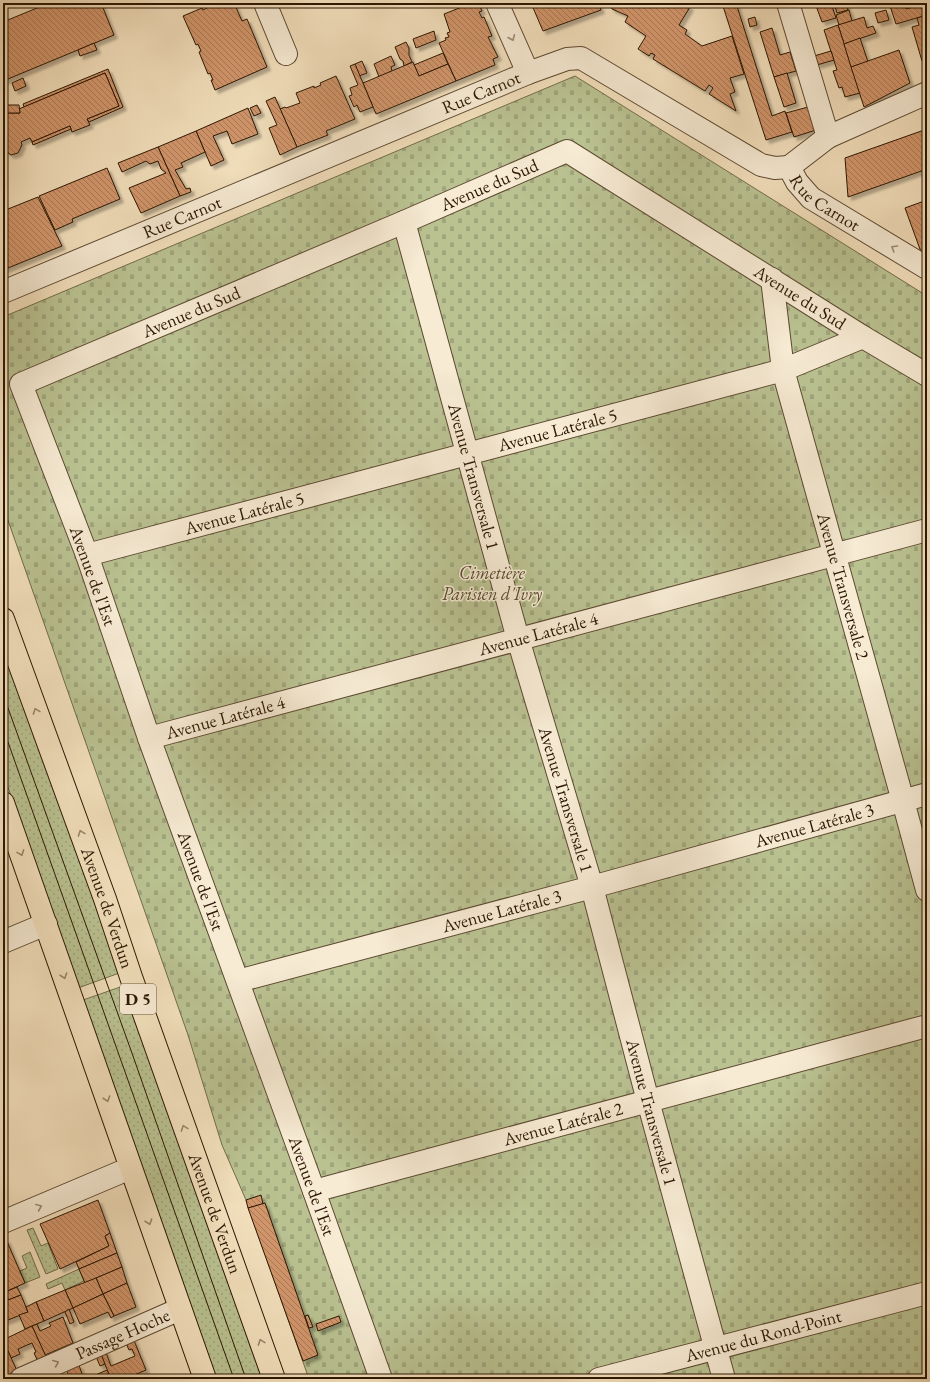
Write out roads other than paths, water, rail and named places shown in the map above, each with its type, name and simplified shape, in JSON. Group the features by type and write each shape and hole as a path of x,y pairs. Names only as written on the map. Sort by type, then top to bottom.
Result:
{"main road":[{"name":"Avenue de Verdun","path":"3,619 274,1379"},
{"path":"3,803 205,1379"}],"street":[{"path":"265,3 286,54"},
{"path":"498,3 528,73"},
{"path":"788,3 828,137"},
{"name":"Rue Carnot","path":"3,292 528,73 567,59 581,58 761,165 775,168 789,167 797,182 811,198 927,268"},
{"path":"789,167 828,137 927,93"},
{"name":"Avenue du Sud","path":"21,384 404,222 567,151 863,337 927,375"},
{"name":"Avenue Transversale 1","path":"404,222 518,639 592,887 648,1101 724,1379"},
{"name":"Avenue Transversale 2","path":"772,280 783,370 927,890"},
{"name":"Avenue Latérale 5","path":"87,555 783,370 863,337"},
{"name":"Avenue de l'Est","path":"21,384 87,555 149,738 381,1379"},
{"name":"Avenue Latérale 4","path":"149,738 927,530"},
{"name":"Avenue Latérale 3","path":"238,981 592,887 927,794"},
{"path":"3,942 46,924"},
{"name":"Avenue Latérale 2","path":"314,1191 927,1026"},
{"path":"3,1222 121,1172 131,1171"},
{"name":"Avenue du Rond-Point","path":"599,1379 927,1293"},
{"name":"Passage Hoche","path":"21,1379 180,1309"}],"tram line":[{"path":"3,694 133,1056 246,1379"},
{"path":"3,728 234,1379"}],"park label":[{"name":"Cimetière Parisien d'Ivry","path":"492,583"}]}
